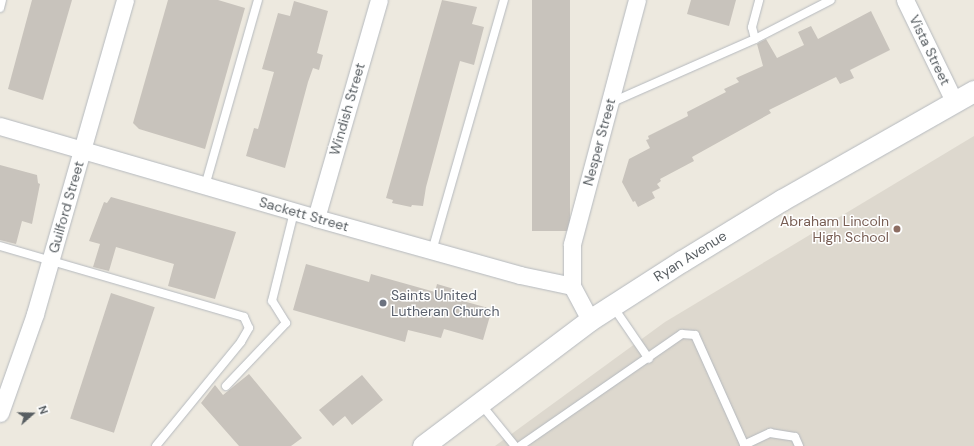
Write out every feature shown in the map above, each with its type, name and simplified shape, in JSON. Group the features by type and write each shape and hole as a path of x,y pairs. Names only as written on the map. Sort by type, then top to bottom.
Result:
{"street":[{"name":"Guilford Street","path":"0,413 17,370 51,260 125,0"},
{"name":"Windish Street","path":"316,218 379,0"},
{"name":"Nesper Street","path":"572,286 572,244 638,0"},
{"name":"Vista Street","path":"906,0 954,101"},
{"name":"Ryan Avenue","path":"422,446 612,305 782,200 974,91"},
{"name":"Sackett Street","path":"0,126 432,251 520,275 572,286"},
{"path":"572,286 590,320"}],"lane":[{"path":"0,8 2,0"},
{"path":"205,186 258,0"},
{"path":"432,251 504,0"},
{"path":"755,39 752,27 759,0"},
{"path":"609,103 755,39 831,0"},
{"path":"226,386 286,323 272,301 294,212"},
{"path":"0,246 244,317 249,328 241,342 156,446"},
{"path":"612,305 649,359"},
{"path":"520,446 649,359 682,334 695,335 744,446 770,433 795,437 799,446"},
{"path":"480,403 515,446"}],"shaded area":[{"name":"Abraham Lincoln High School","path":"974,136 974,446 495,446 665,322"}],"building":[{"path":"32,0 72,0 43,100 8,89"},
{"path":"168,0 218,0 245,8 205,149 139,129 133,123"},
{"path":"442,0 477,7 472,24 484,27 474,65 460,61 426,187 423,206 412,205 411,207 392,203 393,200 386,198"},
{"path":"532,0 570,0 570,231 532,231"},
{"path":"691,0 736,0 729,26 687,14"},
{"path":"294,1 328,11 317,53 323,55 319,70 313,68 308,82 285,168 246,156 254,128 258,129 274,72 262,69 278,13 290,16"},
{"path":"871,11 890,50 850,70 854,78 840,84 836,77 769,110 771,113 692,157 694,161 660,179 661,181 657,184 660,188 652,192 655,198 638,207 635,201 633,202 622,182 629,159 650,148 646,140 649,139 648,136 688,116 687,112 726,92 724,89 739,82 736,78 763,66 757,44 766,39 777,58 804,45 798,32 811,26 818,39"},
{"path":"0,165 37,175 38,183 40,184 32,224 22,221 16,244 0,240"},
{"path":"111,197 236,232 215,299 168,286 174,264 116,247 109,271 93,267 100,244 89,241 104,202 107,203"},
{"name":"Saints United Lutheran Church","path":"306,264 369,282 371,274 435,292 437,284 454,289 452,298 492,309 483,340 444,329 441,338 408,330 405,342 293,310"},
{"path":"111,293 155,307 114,433 70,419"},
{"path":"249,374 302,438 291,446 239,446 201,403 215,385 223,395"},
{"path":"362,375 383,400 352,425 345,416 333,426 319,410"}],"place":[{"name":"Abraham Lincoln High School","path":"897,229"},
{"name":"Saints United Lutheran Church","path":"383,303"}]}
